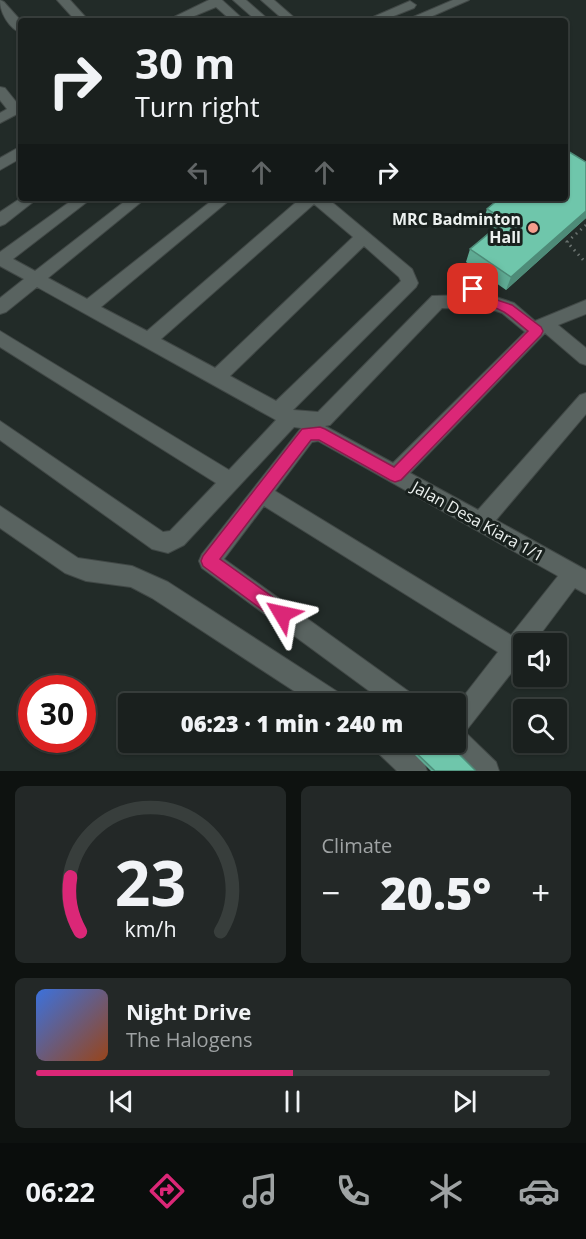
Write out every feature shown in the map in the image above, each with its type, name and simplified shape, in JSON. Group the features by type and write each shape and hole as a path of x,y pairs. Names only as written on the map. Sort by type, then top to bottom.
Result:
{"street":[{"path":"63,0 80,18"},
{"path":"189,0 209,18"},
{"path":"239,0 260,18"},
{"path":"267,0 288,18"},
{"path":"417,18 462,0"},
{"path":"179,18 216,1 236,18"},
{"path":"376,18 406,3 424,15"},
{"path":"0,4 18,25"},
{"path":"0,91 18,108 0,119"},
{"path":"0,165 18,153"},
{"path":"0,220 27,201"},
{"path":"81,201 0,260 284,414 311,421 323,419 438,301 490,302 508,308 586,358"},
{"path":"0,307 135,201"},
{"path":"88,308 221,201"},
{"path":"148,340 308,201"},
{"path":"0,429 159,542 168,543 177,538 230,481 284,414 410,283 406,273 321,201"},
{"path":"217,378 363,237"},
{"path":"456,275 490,302"},
{"path":"395,475 540,327 586,307"},
{"path":"0,338 230,481"},
{"path":"481,522 586,401"},
{"name":"Jalan Desa Kiara 1/1","path":"261,493 307,434 320,433 580,578"},
{"path":"392,693 208,561 261,493 513,649"},
{"path":"0,516 72,566 86,571 132,577 160,590 319,693"},
{"path":"530,633 580,578"},
{"path":"466,712 513,653"},
{"path":"466,750 487,771"},
{"path":"398,753 411,762"}],"path":[{"path":"586,225 567,242 586,263"}],"building":[{"name":"MRC Badminton Hall","path":"568,151 586,162 586,211 511,277 470,249 505,220 487,209 496,201 568,201"},
{"path":"416,753 458,753 475,770 474,771 435,771"}],"place":[{"name":"MRC Badminton Hall","path":"533,228"}],"route":[{"path":"282,614 208,561 307,434 320,433 395,475 536,331 508,308 490,302 473,289"}]}
